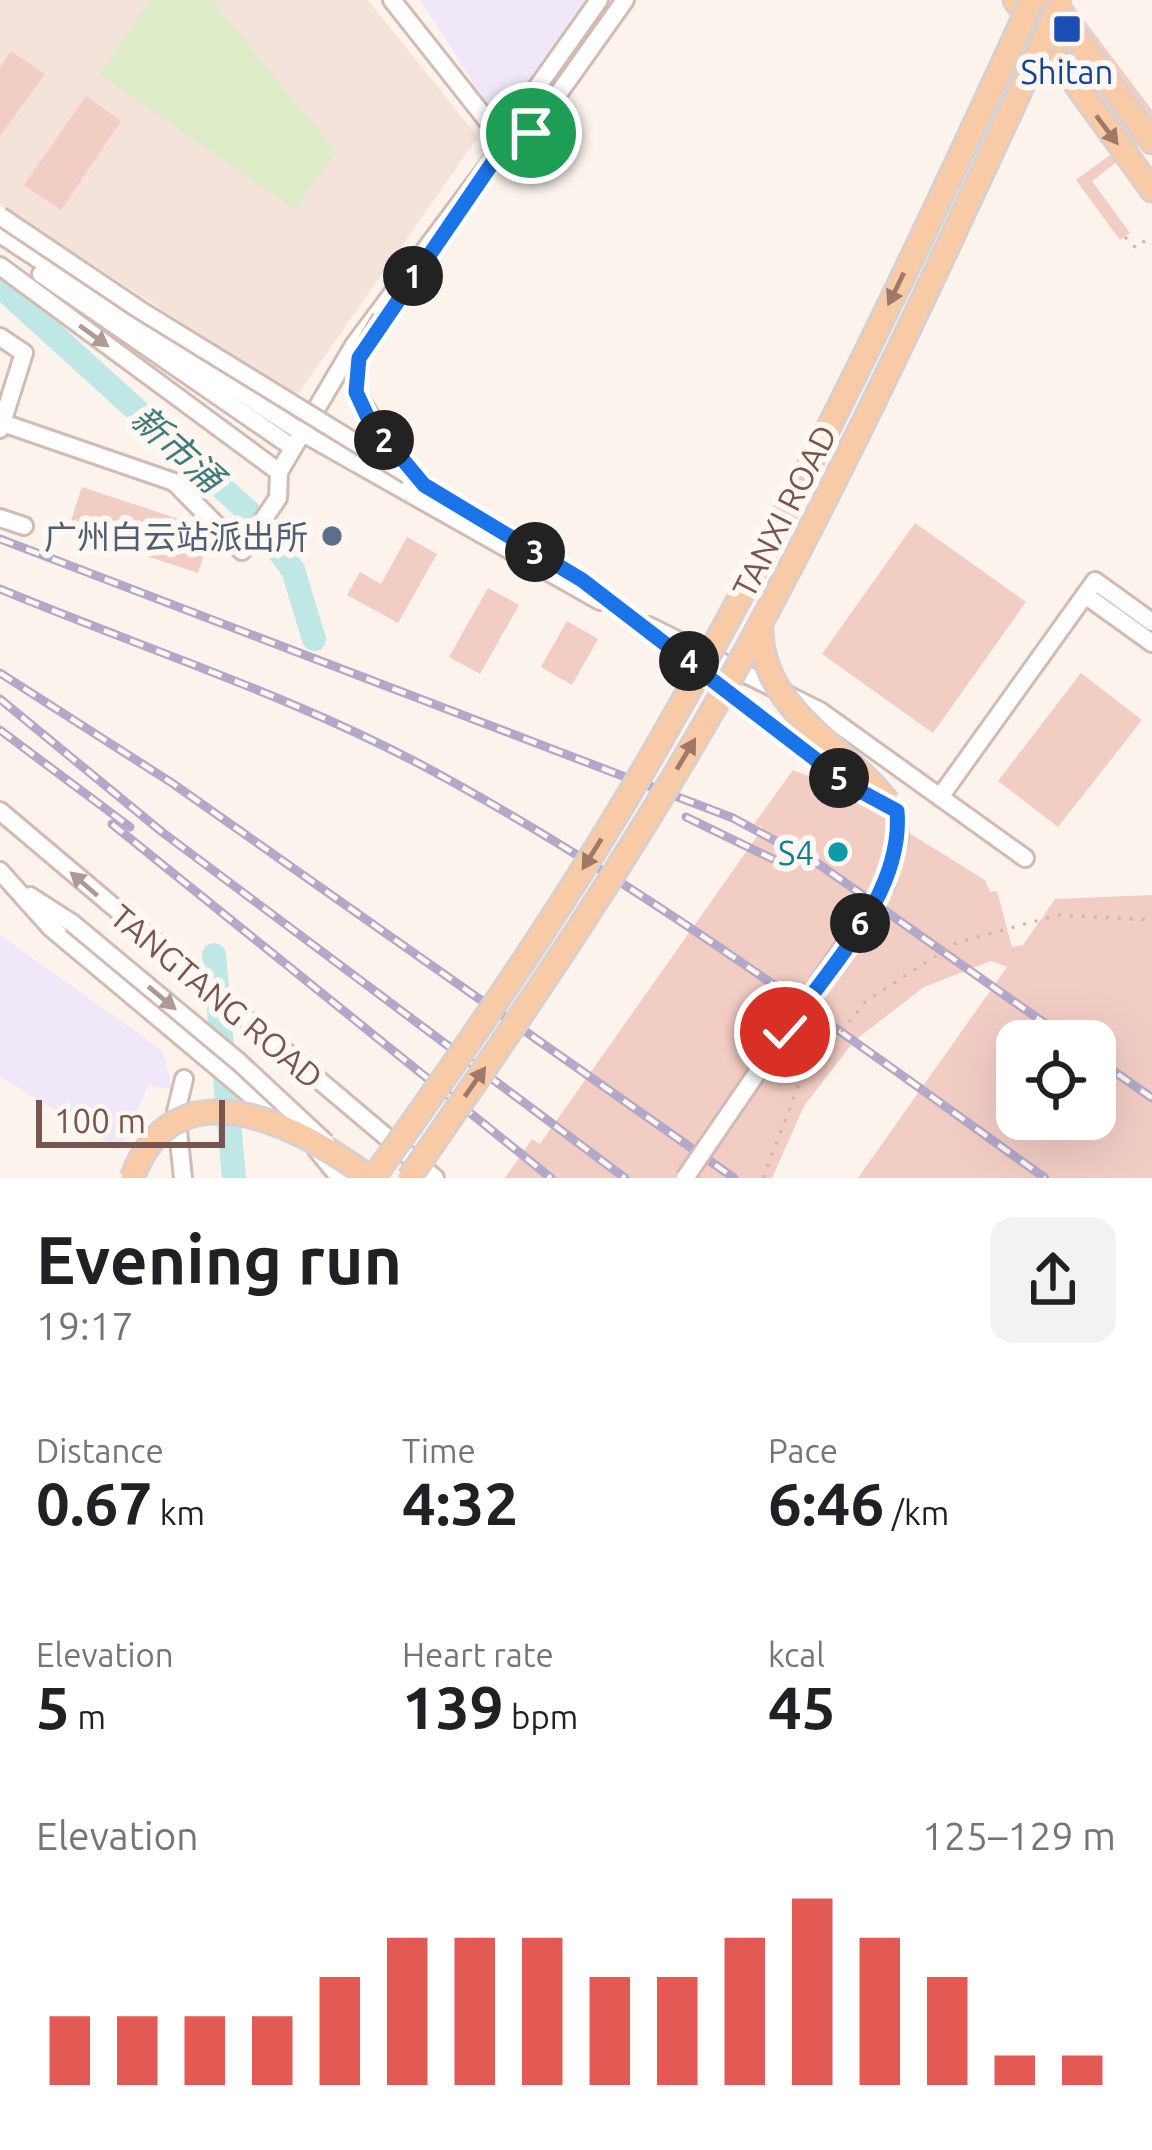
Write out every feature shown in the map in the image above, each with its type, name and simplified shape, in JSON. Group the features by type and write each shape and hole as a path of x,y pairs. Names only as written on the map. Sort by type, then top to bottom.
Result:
{"main road":[{"path":"1015,0 1152,190"},
{"name":"TANXI ROAD","path":"374,1177 595,850 701,669 859,366 1032,0"},
{"path":"1049,0 1152,142"},
{"name":"TANXI ROAD","path":"424,1177 741,659 897,361 1062,0"},
{"path":"888,802 870,779 793,712 769,666 761,615 979,155 1018,94"},
{"path":"132,1178 158,1136 188,1118 220,1111 271,1120 342,1168 374,1177"}],"street":[{"path":"392,0 506,143"},
{"path":"424,485 387,444 356,392 359,358 382,317 506,143 514,120 599,0"},
{"path":"0,337 24,353 1,425 174,482 242,551 278,498 279,472 354,345 506,143 531,133 625,0"},
{"path":"0,216 140,310 582,580 849,785 888,802 897,811 899,837 885,886 685,1178"},
{"path":"0,234 297,440 608,606 820,711 1025,858"},
{"path":"0,245 262,429 297,440"},
{"path":"0,266 279,472"},
{"path":"0,518 24,526"},
{"path":"940,797 1090,588"},
{"path":"1090,588 1152,622"},
{"path":"1090,588 1152,643"},
{"name":"TANGTANG ROAD","path":"0,811 393,1142 424,1177"},
{"name":"TANGTANG ROAD","path":"0,871 24,892 50,927 253,1097 374,1177"},
{"path":"24,892 72,923 239,1062 342,1168"},
{"path":"183,1178 176,1112 184,1079"},
{"path":"283,1115 342,1168"},
{"path":"374,1177 393,1142"}],"path":[{"path":"1125,237 1136,248 1152,235"},
{"path":"763,1178 799,1084 866,1001 956,943 1058,915 1152,920"}],"shaded area":[{"path":"0,0 368,0 478,137 296,397 0,204"},
{"path":"420,0 591,0 498,121"},
{"path":"0,935 163,1051 172,1089 148,1086 120,1150 0,1077"}],"green space":[{"path":"151,0 212,0 336,152 295,210 99,74"}],"building":[{"name":"Shitan","path":"1027,0 1069,0 1152,110 1152,135 1092,181 1130,233 1120,240 1076,180 1132,139"},
{"path":"11,51 45,74 0,136 0,67"},
{"path":"86,96 121,121 61,210 24,185"},
{"path":"82,487 212,530 198,573 68,530"},
{"path":"915,523 1026,602 933,733 822,654"},
{"path":"407,537 437,554 398,623 347,595 360,572 381,584"},
{"path":"488,588 519,605 480,674 449,657"},
{"path":"567,621 598,639 572,685 541,667"},
{"path":"1081,673 1142,720 1058,827 998,781"},
{"path":"793,770 833,786 985,880 990,892 997,891 1012,947 1023,945 1055,899 1152,895 1152,1178 858,1178 1007,967 991,961 924,987 854,1041 804,1106 772,1178 505,1178 532,1139 540,1144 763,828 754,824"}],"waterway":[{"name":"新市涌","path":"0,286 252,515 293,570 314,639"},
{"name":"新市涌","path":"214,955 234,1178"}],"railway":[{"path":"0,539 733,818 820,865 1040,1020"},
{"path":"0,589 325,718 510,814 667,912 1045,1178"},
{"path":"0,673 172,783 734,1178"},
{"path":"0,699 162,832 625,1178"},
{"path":"0,730 130,827"},
{"path":"686,817 773,859"},
{"path":"112,824 551,1178"},
{"path":"1116,1073 1152,1098"}],"place":[{"name":"Shitan","path":"1067,29"},
{"name":"广州白云站派出所","path":"332,536"},
{"name":"S4","path":"838,852"}],"route":[{"path":"531,133 506,143 382,317 359,358 356,392 387,444 424,485 582,580 849,785 888,802 897,811 899,837 885,886 785,1032"}]}
